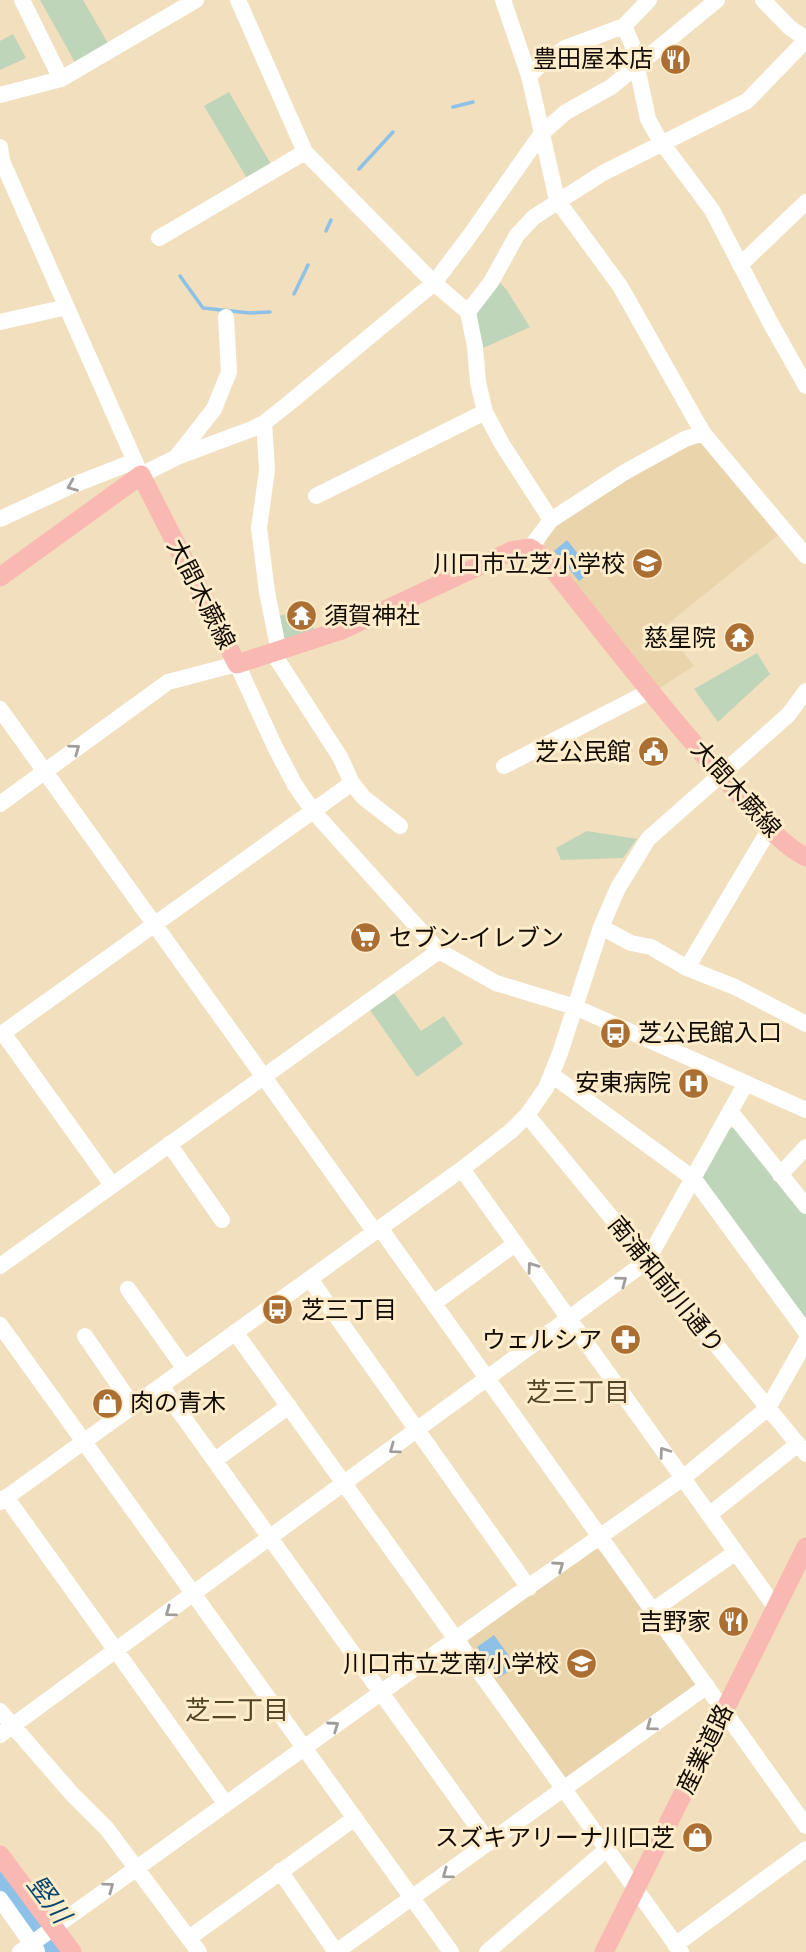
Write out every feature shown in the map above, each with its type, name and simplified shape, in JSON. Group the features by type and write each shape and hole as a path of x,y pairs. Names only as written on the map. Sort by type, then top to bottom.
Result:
{"main road":[{"path":"0,578 138,468"},
{"name":"大間木蕨線","path":"138,468 237,664 342,630 511,551 530,548 544,558 720,774 786,845 806,857"},
{"name":"産業道路","path":"604,1952 806,1547"},
{"path":"0,1854 38,1941 72,1952"}],"street":[{"path":"22,0 61,79"},
{"path":"0,95 61,79 196,0"},
{"path":"238,0 305,152 434,283 468,312 485,412 502,444 551,520"},
{"path":"503,0 529,76 557,201 620,286 703,433 804,550"},
{"path":"529,76 538,66 565,48 624,26 649,0"},
{"path":"0,519 71,486 177,457 264,423 434,283 541,134 566,111 611,87 717,0"},
{"path":"468,312 491,282 517,235 534,217 603,173 747,101 806,40 763,0"},
{"path":"624,26 632,44 648,119 663,144 703,196 806,386"},
{"path":"159,238 305,152"},
{"path":"1,156 138,468"},
{"path":"740,265 806,202"},
{"path":"0,322 66,307"},
{"path":"177,457 214,409 229,372 226,317"},
{"path":"316,496 485,412"},
{"path":"264,423 267,470 259,528 276,652 340,757 352,783 363,797 400,826"},
{"path":"530,548 551,520 625,472 685,439 703,433"},
{"path":"0,804 168,682 237,664 275,747 295,785 313,811 439,951 496,983 575,1007 806,1110"},
{"path":"504,766 650,691"},
{"path":"225,1803 3,1499 462,1169 527,1115 552,1075 601,927 618,888 648,839 788,715 806,691"},
{"path":"0,709 264,1076 434,1303 806,1826"},
{"path":"112,1185 2,1034 352,783"},
{"path":"687,968 770,828"},
{"path":"601,927 631,943 651,947 687,968 735,987 806,1024"},
{"path":"0,1266 439,951"},
{"path":"552,1075 694,1179 806,1332"},
{"path":"6,1731 647,1261 746,1083"},
{"path":"730,1111 806,1206"},
{"name":"南浦和前川通り","path":"527,1115 802,1449"},
{"path":"169,1144 222,1220"},
{"path":"780,1175 806,1147"},
{"path":"462,1169 775,1607"},
{"path":"434,1303 515,1244"},
{"path":"310,1279 529,1588"},
{"path":"128,1289 185,1369"},
{"path":"0,1325 452,1952"},
{"path":"236,1332 678,1948 806,1849"},
{"path":"85,1336 133,1406"},
{"path":"0,1899 38,1941 225,1803 683,1478 768,1408 806,1341"},
{"path":"161,1386 489,1843"},
{"path":"215,1460 289,1406"},
{"path":"709,1515 802,1449"},
{"path":"652,1611 736,1552"},
{"path":"280,1871 336,1952 707,1686"},
{"path":"0,1711 6,1731 107,1829 199,1952"},
{"path":"189,1938 355,1818"},
{"path":"487,1952 606,1850"}],"shaded area":[{"name":"川口市立芝小学校","path":"700,441 779,534 664,627 694,666 658,689 544,549 546,535 554,521 626,476"},
{"name":"川口市立芝南小学校","path":"595,1549 604,1553 695,1681 694,1690 570,1779 562,1778 469,1646 469,1638"}],"green space":[{"path":"40,0 83,0 109,45 76,64"},
{"path":"13,34 26,58 0,70 0,41"},
{"path":"229,92 272,166 248,180 204,106"},
{"path":"496,279 506,289 530,327 481,349 476,309"},
{"path":"306,608 315,633 281,644 276,617"},
{"path":"757,653 770,674 718,722 694,689"},
{"path":"587,831 637,839 623,858 561,860 556,848"},
{"path":"394,993 421,1031 444,1016 463,1044 417,1077 370,1010"},
{"path":"737,1127 806,1213 806,1319 702,1182 701,1174 727,1129"}],"water":[{"path":"567,540 592,571 579,581 554,551"},
{"path":"494,1635 516,1666 499,1678 477,1647"}],"waterway":[{"path":"453,107 473,102"},
{"path":"359,169 393,132"},
{"path":"326,231 331,220"},
{"path":"294,294 308,265"},
{"path":"180,276 203,308 250,313 270,312"},
{"name":"竪川","path":"0,1878 55,1952"}],"place":[{"name":"豊田屋本店","path":"676,59"},
{"name":"川口市立芝小学校","path":"648,564"},
{"name":"須賀神社","path":"301,616"},
{"name":"慈星院","path":"739,638"},
{"name":"芝公民館","path":"654,752"},
{"name":"セブン-イレブン","path":"366,938"},
{"name":"芝公民館入口","path":"615,1033"},
{"name":"安東病院","path":"694,1083"},
{"name":"芝三丁目","path":"278,1310"},
{"name":"ウェルシア","path":"625,1340"},
{"name":"肉の青木","path":"107,1403"},
{"name":"吉野家","path":"734,1622"},
{"name":"川口市立芝南小学校","path":"582,1664"},
{"name":"スズキアリーナ川口芝","path":"698,1838"}],"district":[{"name":"芝三丁目","path":"578,1392"},
{"name":"芝二丁目","path":"237,1710"}]}
